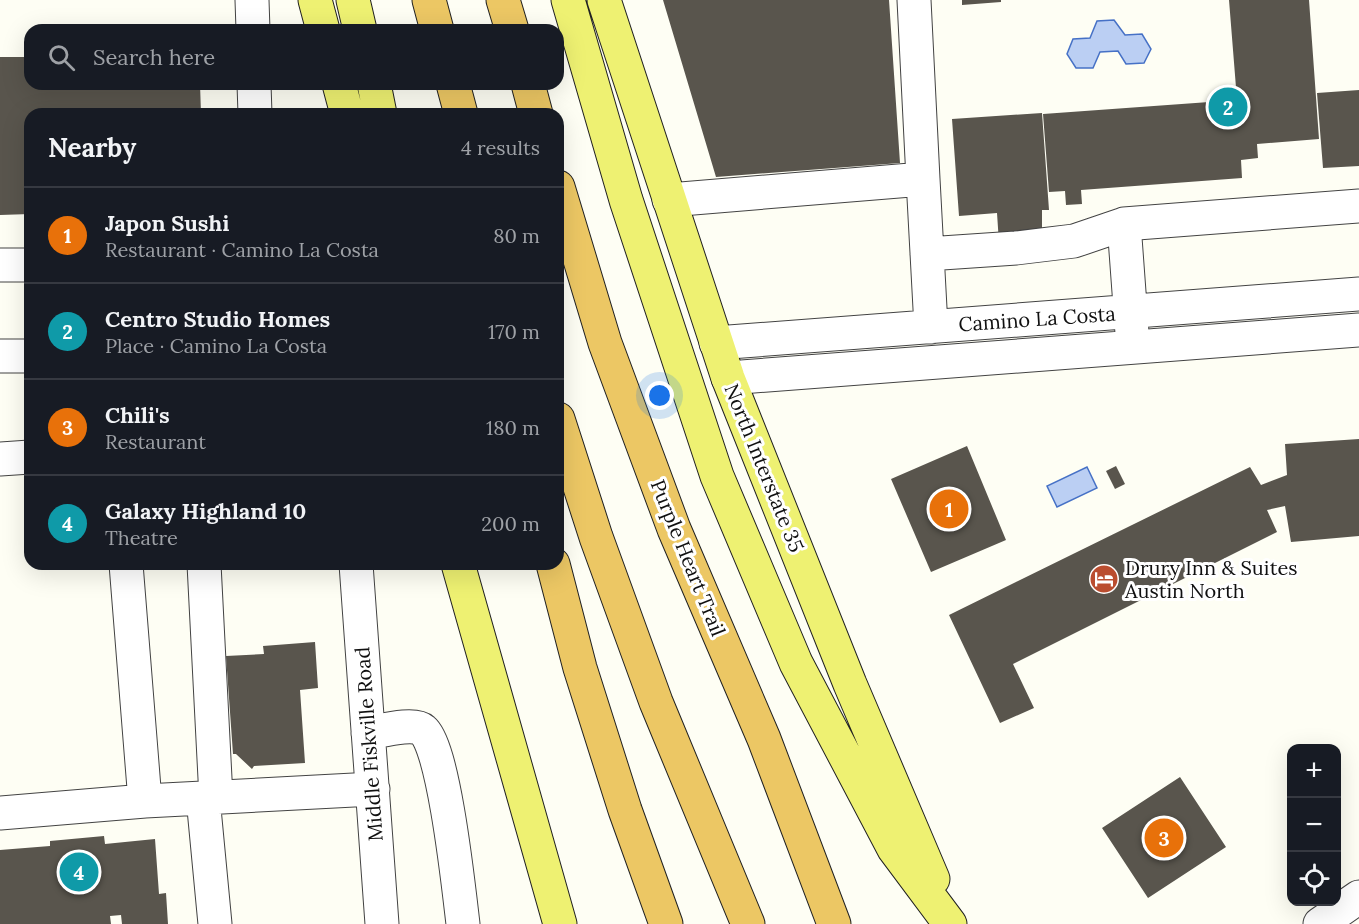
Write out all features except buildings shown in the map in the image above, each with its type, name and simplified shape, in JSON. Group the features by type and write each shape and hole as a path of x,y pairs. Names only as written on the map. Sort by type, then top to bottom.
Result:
{"highway":[{"path":"429,0 436,24"},
{"path":"503,0 510,24"},
{"path":"455,90 459,108"},
{"path":"530,90 534,108"},
{"name":"Purple Heart Trail","path":"564,207 605,343 662,496 764,739 834,924"},
{"path":"564,438 596,537 656,702 748,924"},
{"path":"555,570 580,668 666,924"}],"main road":[{"path":"315,0 321,24"},
{"path":"353,0 359,24"},
{"path":"568,0 626,200 722,487 796,663 894,849 950,924"},
{"name":"North Interstate 35","path":"604,0 728,378 850,684 922,856 956,924"},
{"path":"338,90 345,108"},
{"path":"375,90 379,108"},
{"path":"460,570 560,924"},
{"path":"484,570 582,924"}],"street":[{"path":"252,0 253,24"},
{"path":"914,0 931,327"},
{"path":"254,90 255,108"},
{"path":"336,90 338,108"},
{"path":"669,200 923,179"},
{"path":"927,254 1074,242 1124,224 1359,206"},
{"path":"1124,224 1133,347"},
{"path":"0,265 24,265"},
{"name":"Camino La Costa","path":"716,343 1359,294"},
{"name":"Camino La Costa","path":"728,378 1359,330"},
{"path":"0,356 24,356"},
{"path":"0,459 24,457"},
{"path":"126,570 145,801"},
{"path":"204,570 215,924"},
{"name":"Middle Fiskville Road","path":"356,570 382,924"},
{"path":"368,733 414,726 422,729 429,738 436,755 455,852 463,924"},
{"path":"0,813 145,801 372,789"},
{"path":"1320,924 1359,897"}],"water":[{"path":"1114,20 1125,35 1142,34 1151,49 1144,63 1126,64 1118,51 1100,52 1093,68 1076,68 1067,54 1073,39 1090,38 1097,21"},
{"path":"1087,467 1097,488 1057,507 1047,486"}],"place":[{"name":"Centro Studio Homes","path":"1228,107"},
{"name":"Japon Sushi","path":"949,509"},
{"name":"Drury Inn & Suites Austin North","path":"1104,579"},
{"name":"Chili's","path":"1164,838"},
{"name":"Galaxy Highland 10","path":"79,872"}]}
